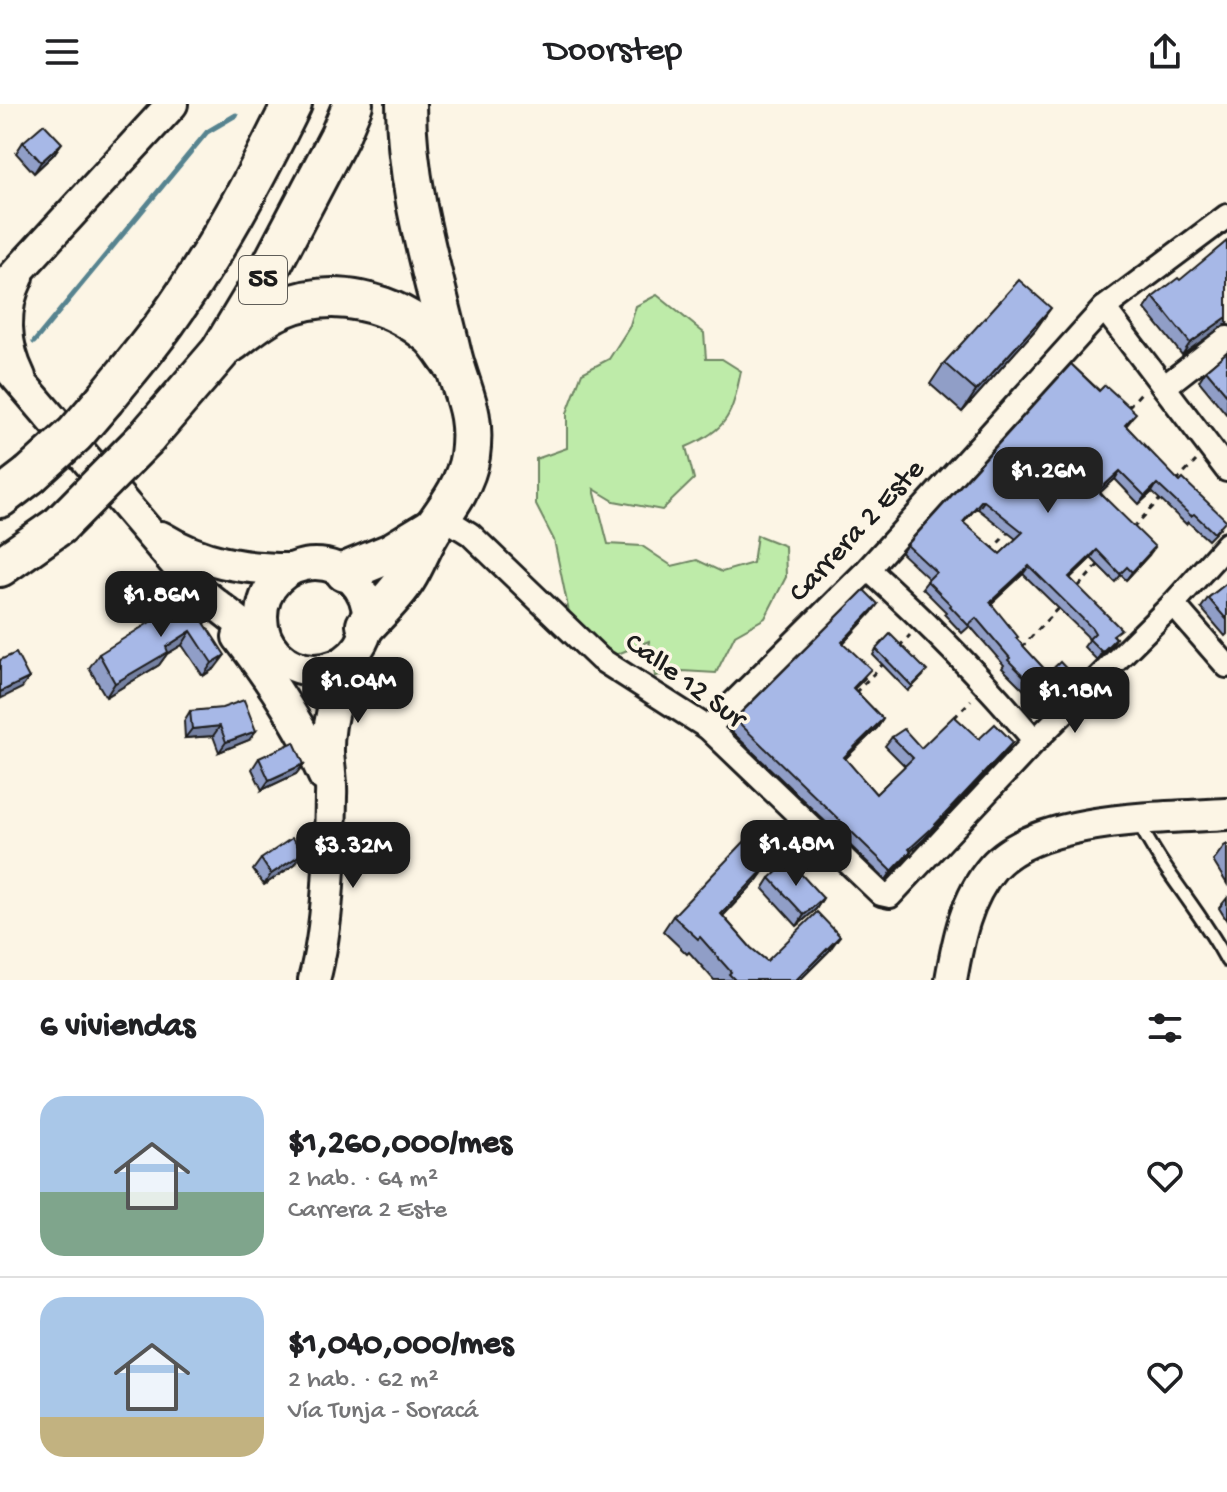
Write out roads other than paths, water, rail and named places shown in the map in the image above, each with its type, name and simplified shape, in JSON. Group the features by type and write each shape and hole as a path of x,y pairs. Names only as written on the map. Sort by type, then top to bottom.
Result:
{"highway":[{"name":"55","path":"0,498 75,434 165,323 264,162 292,104"},
{"name":"55","path":"0,567 60,525 146,438 220,352 268,272 339,137 353,104"},
{"path":"361,639 405,579 459,489 470,459 472,426 467,396 456,369 416,209 406,135 406,104"},
{"path":"220,352 248,329 283,308 323,298 364,300 402,315 433,338 456,369"},
{"path":"345,572 391,553 438,522"}],"main road":[{"path":"0,295 20,263 172,104"},
{"path":"12,388 13,362 7,337 10,300 20,263"},
{"path":"0,358 12,388 63,432 274,684 306,736 332,792"},
{"path":"143,526 198,556 227,565 258,569 327,565 345,572 360,588 367,606 361,639 341,683 332,716 328,749 332,792 325,900 314,980"},
{"path":"289,569 272,585 263,605 262,627 303,690 328,749"},
{"path":"198,590 280,655 311,670 335,666 361,639"},
{"path":"951,980 963,922 975,894 994,865 1024,845 1060,831 1138,820 1227,814"}],"street":[{"name":"Carrera 2 Este","path":"708,728 868,569 1104,308 1227,216"},
{"path":"1104,308 1227,470"},
{"path":"1160,382 1227,338"},
{"name":"Calle 12 Sur","path":"438,522 470,534 600,659 708,728 881,894 890,896 1035,741"},
{"path":"868,569 987,684 1035,741 1112,668 1227,544"},
{"path":"1173,604 1227,666"}],"lane":[{"path":"1138,820 1158,859 1212,932 1227,961"}],"waterway":[{"path":"34,342 207,132 236,115"}]}
